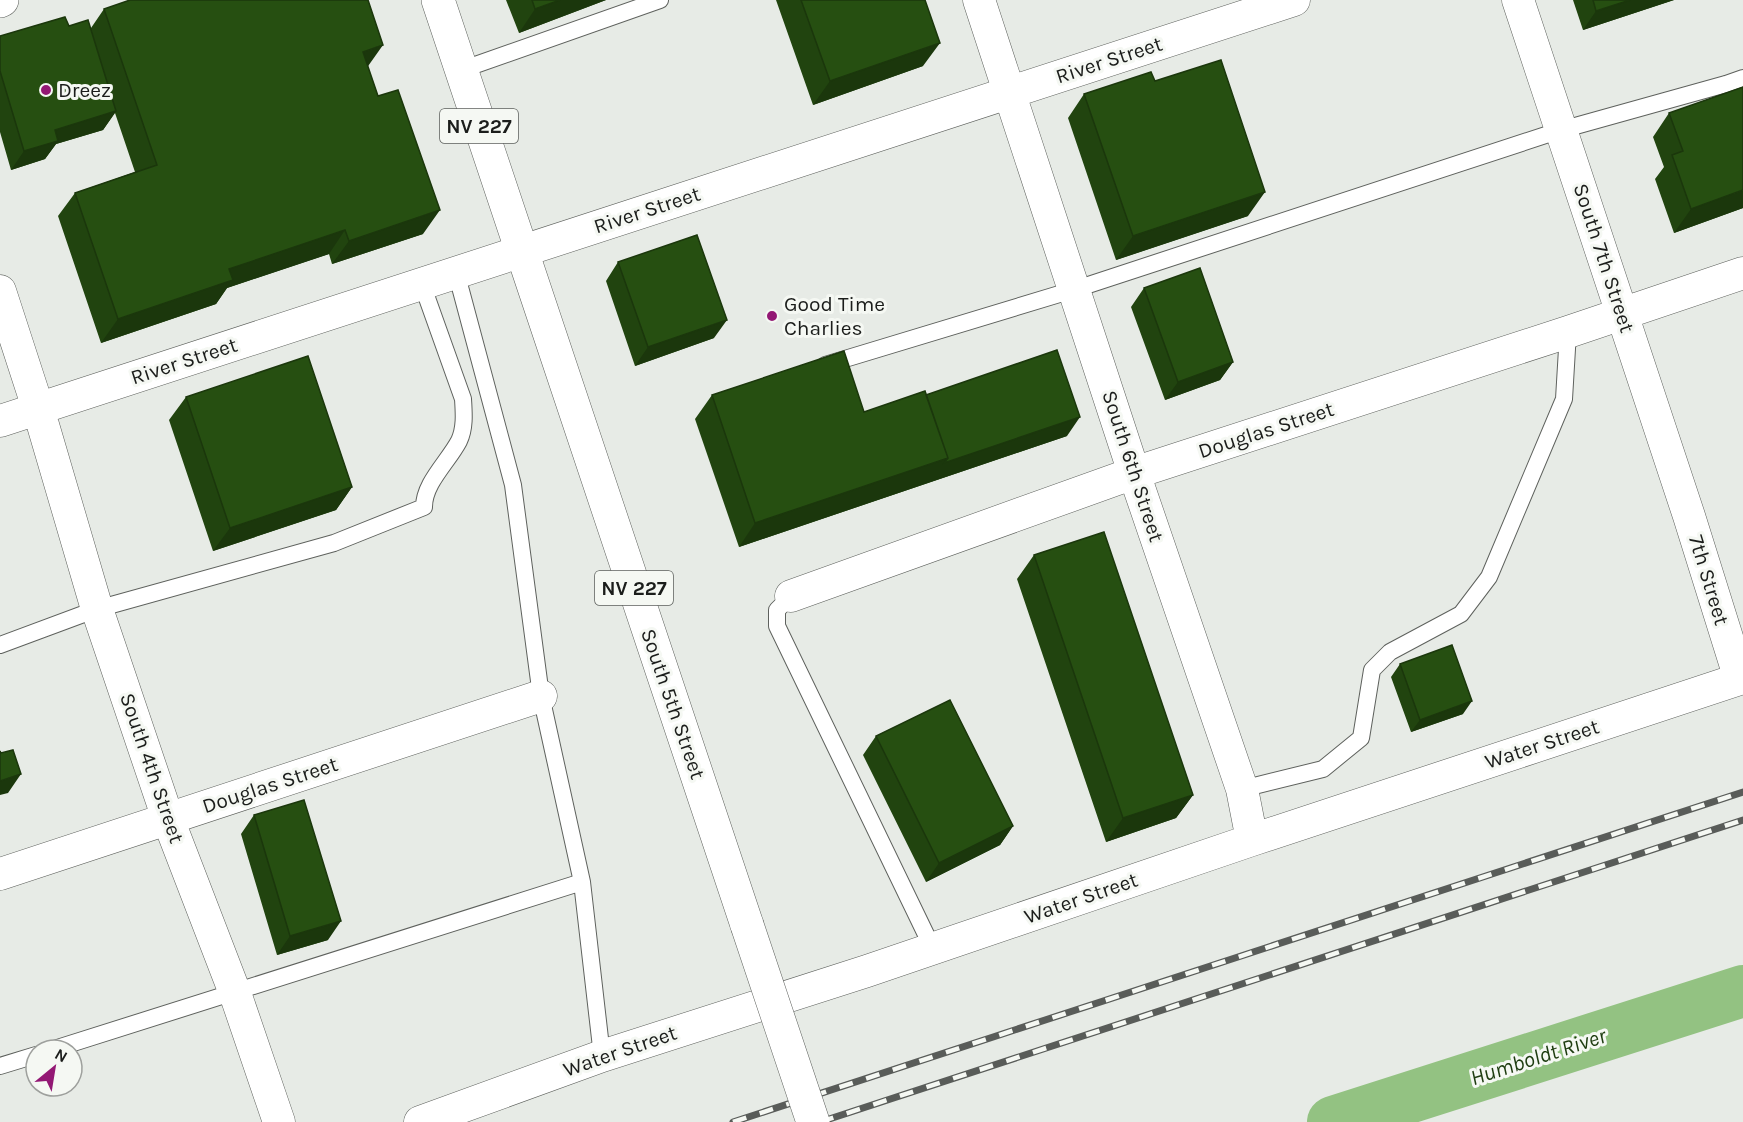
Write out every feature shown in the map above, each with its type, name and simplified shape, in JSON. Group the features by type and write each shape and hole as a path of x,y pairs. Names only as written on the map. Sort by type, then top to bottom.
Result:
{"main road":[{"name":"NV 227","path":"438,0 520,251"},
{"name":"South 5th Street","path":"520,251 813,1122"}],"street":[{"name":"South 6th Street","path":"979,0 1076,289 1134,473 1242,789 1252,840"},
{"name":"River Street","path":"0,421 1294,0"},
{"name":"South 7th Street","path":"1518,0 1689,516"},
{"name":"Douglas Street","path":"792,596 1134,473 1743,273"},
{"name":"South 4th Street","path":"0,291 38,408 97,609 168,819 235,993 279,1122"},
{"name":"7th Street","path":"1689,516 1741,678"},
{"name":"Water Street","path":"420,1122 602,1056 933,949 1252,840 1741,678"},
{"name":"Douglas Street","path":"0,874 541,696"}],"lane":[{"path":"461,70 660,0"},
{"path":"808,370 1076,289 1561,129 1743,78"},
{"path":"456,272 513,485 541,696 582,882 602,1056"},
{"path":"0,645 97,609 334,543 424,507 424,496 460,439 465,420 463,399 422,284"},
{"path":"1242,789 1323,769 1361,738 1372,670 1390,652 1461,614 1489,578 1564,399 1568,332"},
{"path":"792,596 777,610 777,626 933,949"},
{"path":"84,1040 582,882"},
{"path":"0,1066 24,1059"}],"building":[{"path":"130,0 368,0 383,45 363,52 378,96 398,90 440,210 349,241 345,230 229,269 233,280 118,319 75,193 157,165 104,9"},
{"path":"532,0 560,0 535,9"},
{"path":"801,0 925,0 940,43 830,81"},
{"path":"1593,0 1630,0 1596,11"},
{"name":"Dreez","path":"65,17 69,26 88,20 116,111 55,130 58,141 24,151 0,71 0,36"},
{"path":"1221,60 1265,192 1133,236 1084,94 1151,72 1155,81"},
{"path":"1743,87 1743,190 1691,209 1672,155 1683,151 1669,113"},
{"path":"697,235 727,320 648,347 618,262"},
{"path":"1200,268 1233,362 1178,382 1144,288"},
{"path":"1057,350 1080,417 944,463 948,458 926,395"},
{"path":"844,351 864,412 925,391 948,458 755,523 712,395"},
{"path":"308,356 352,487 230,528 186,397"},
{"path":"1104,532 1193,795 1123,818 1034,555"},
{"path":"1452,645 1472,701 1420,720 1400,664"},
{"path":"950,700 1013,826 939,863 876,736"},
{"path":"13,750 21,774 0,781 0,751 1,753"},
{"path":"304,800 341,921 290,936 254,815"}],"waterway":[{"name":"Humboldt River","path":"1333,1122 1743,991"}],"railway":[{"path":"733,1122 1743,792"},
{"path":"820,1122 1743,820"}],"place":[{"name":"Dreez","path":"46,90"},
{"name":"Good Time Charlies","path":"772,316"}]}
